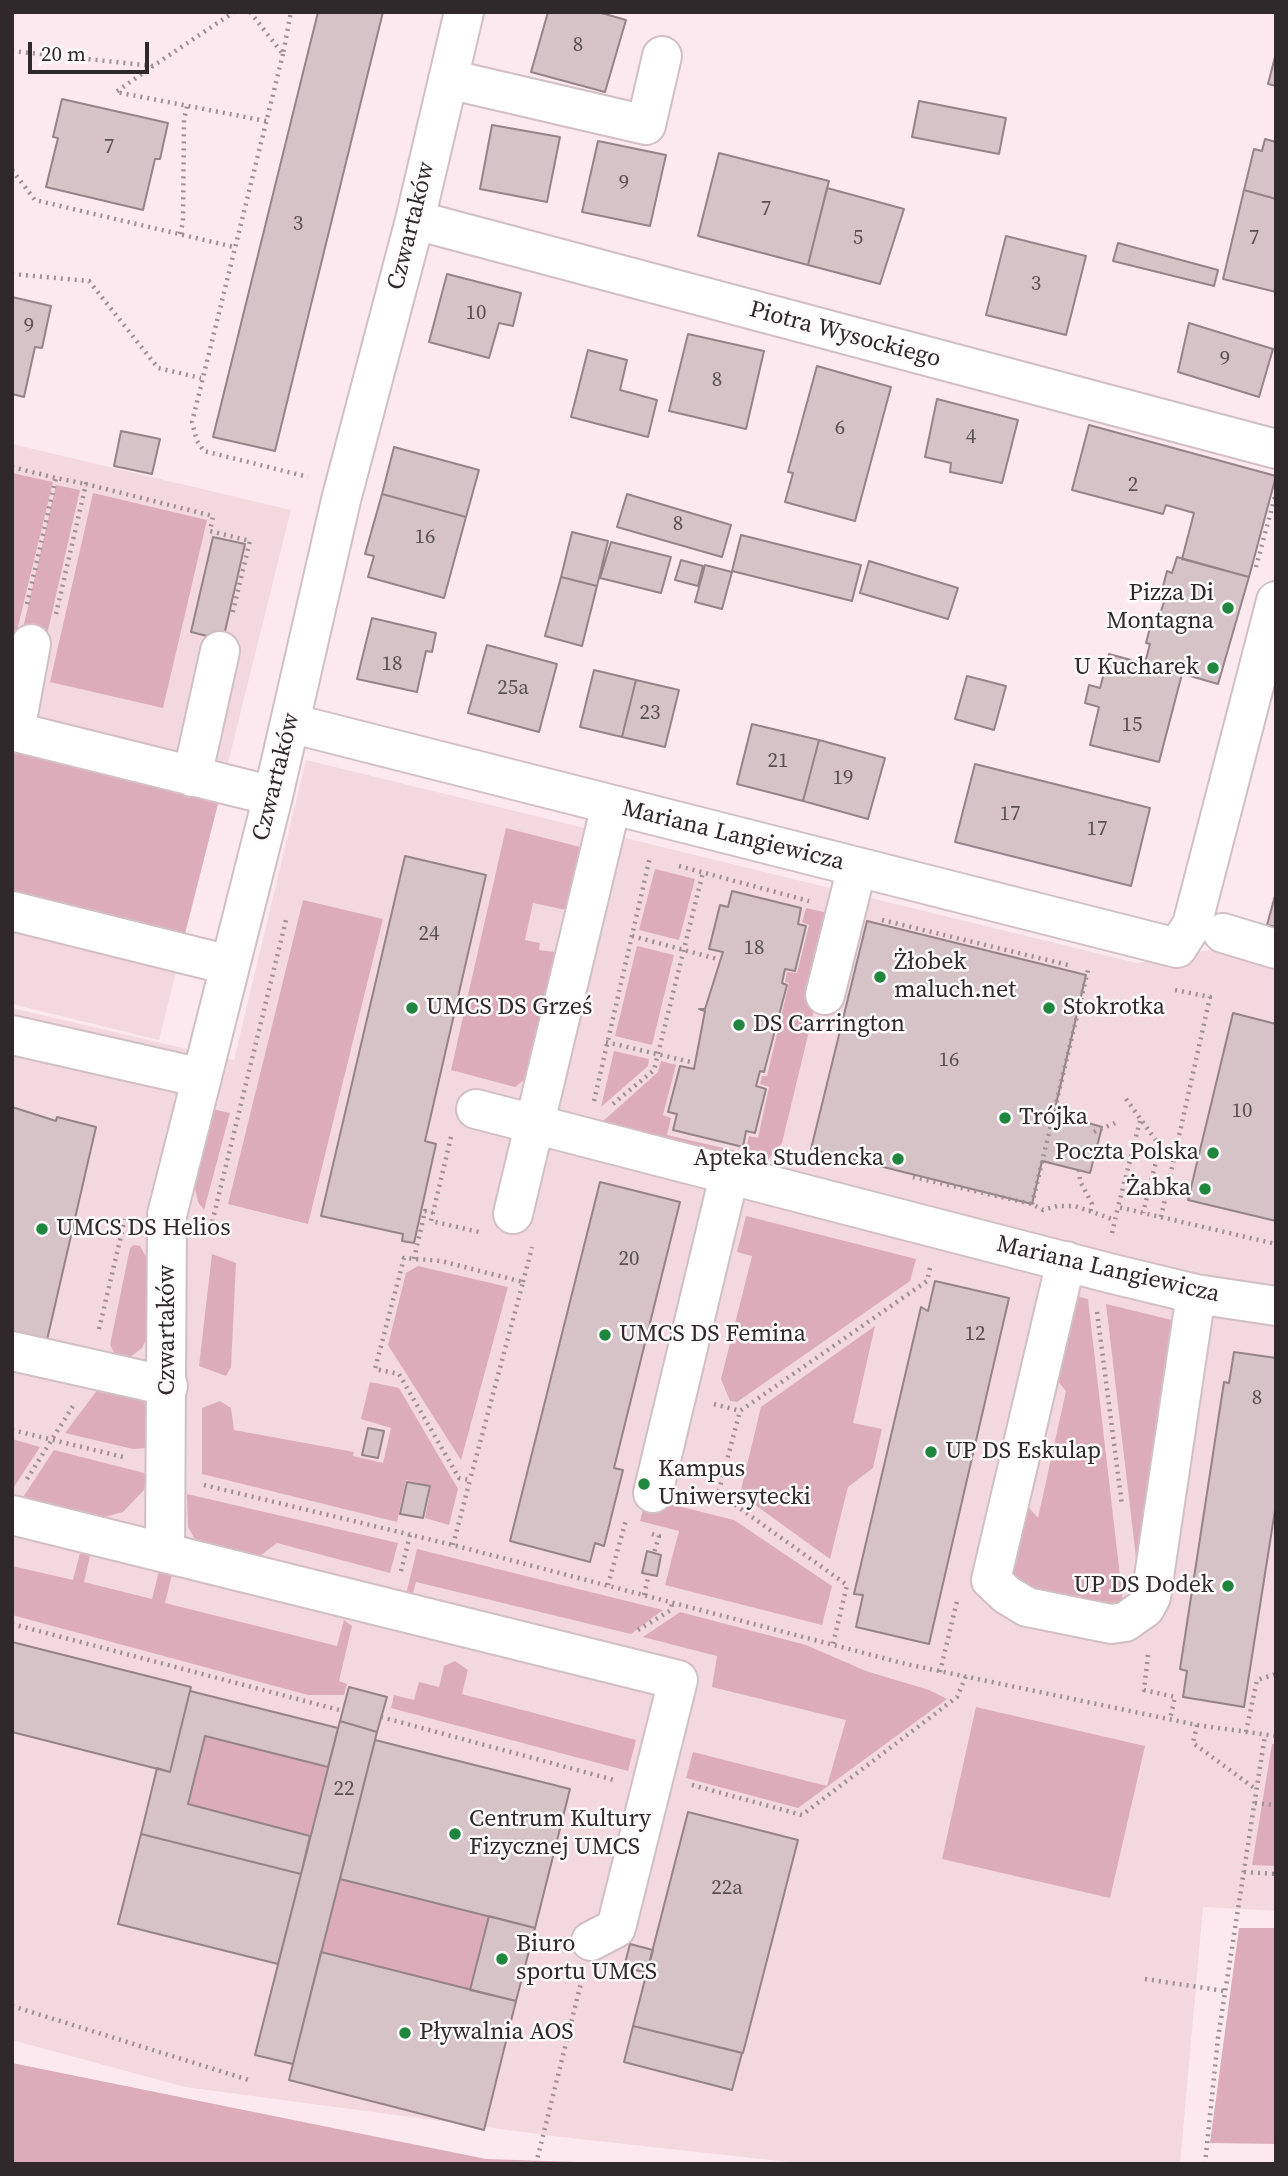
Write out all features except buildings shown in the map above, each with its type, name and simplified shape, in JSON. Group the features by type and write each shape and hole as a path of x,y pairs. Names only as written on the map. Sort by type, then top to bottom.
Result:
{"street":[{"name":"Czwartaków","path":"165,1551 168,1468 167,1215 273,796 341,500 415,220 464,12"},
{"path":"448,79 646,125 662,56"},
{"name":"Piotra Wysockiego","path":"415,220 1276,449"},
{"path":"1269,653 1276,601"},
{"path":"31,644 14,731 273,796"},
{"path":"192,777 220,651"},
{"name":"Mariana Langiewicza","path":"290,723 1177,948 1192,925 1269,653"},
{"path":"523,1229 534,1123 611,805"},
{"path":"825,995 857,867"},
{"path":"12,911 229,965"},
{"path":"1223,933 1276,949"},
{"path":"12,1035 202,1078"},
{"name":"Mariana Langiewicza","path":"464,1119 534,1123 730,1172 941,1228 1063,1273 1276,1306"},
{"path":"655,1488 730,1172"},
{"path":"1063,1273 990,1580 1027,1607 1111,1624 1125,1622 1138,1615 1151,1597 1196,1294"},
{"path":"12,1351 168,1386"},
{"path":"19,1499 165,1551 678,1680 616,1928 587,1959"}],"path":[{"path":"234,12 218,26 116,92 266,121"},
{"path":"250,12 283,54"},
{"path":"291,12 192,422 197,442 204,451 315,478"},
{"path":"12,51 153,66"},
{"path":"180,234 183,222 184,120 187,106"},
{"path":"12,170 36,200 234,247"},
{"path":"12,274 89,281 158,368 201,379"},
{"path":"12,467 213,516 210,531 250,541 225,648 220,651"},
{"path":"57,478 19,641 48,648 86,484"},
{"path":"608,1108 654,1070 714,831"},
{"path":"592,1110 650,857"},
{"path":"632,936 721,960"},
{"path":"1032,1204 1088,970"},
{"path":"1161,1217 1210,997"},
{"path":"606,1042 695,1063"},
{"path":"1126,1099 1160,1146 1176,1150"},
{"path":"414,1259 425,1211 433,1213 464,1119"},
{"path":"1110,1241 1140,1121"},
{"path":"1094,1132 1115,1123"},
{"path":"1143,1213 1160,1146"},
{"path":"1079,1170 1082,1186 1092,1204 1090,1214"},
{"path":"907,1176 1032,1204 1043,1210 1075,1206 1090,1214 1115,1220"},
{"path":"1118,1207 1276,1244"},
{"path":"717,1498 740,1411 927,1281 941,1228"},
{"path":"453,1545 523,1282 523,1229"},
{"path":"470,1480 459,1478 400,1374 375,1369 404,1258 441,1261 523,1282"},
{"path":"1063,1273 1095,1292 1123,1513"},
{"path":"19,1499 51,1440 87,1384 91,1368"},
{"path":"12,1430 168,1468 187,1481 453,1545 940,1672 1196,1726 1276,1736"},
{"path":"608,1586 638,1477 655,1488 731,1502 847,1586 833,1644"},
{"path":"624,1527 636,1530"},
{"path":"647,1533 659,1536 654,1553"},
{"path":"644,1595 649,1574"},
{"path":"940,1672 959,1590"},
{"path":"1138,1615 1149,1661 1144,1690 1175,1697 1170,1719"},
{"path":"12,1624 343,1711"},
{"path":"1246,1732 1257,1680 1276,1674"},
{"path":"382,1717 678,1797 681,1782 802,1815 957,1697 966,1676"},
{"path":"1196,1726 1193,1743 1257,1790"},
{"path":"1205,2164 1225,1991 1265,1735"},
{"path":"1255,1803 1276,1805"},
{"path":"1244,1872 1276,1874"},
{"path":"536,2164 587,1959"},
{"path":"1145,1979 1225,1991"},
{"path":"12,2006 252,2081"}],"shaded area":[{"path":"12,444 291,510 159,1040 12,1004"},
{"path":"12,473 53,482 12,651"},
{"path":"56,485 80,490 46,639 22,633"},
{"path":"93,493 207,520 163,708 50,682"},
{"path":"12,746 220,796 183,941 12,901"},
{"name":"Kampus Uniwersytecki","path":"306,760 1137,963 1232,946 1276,958 1276,1911 1203,1907 1180,2164 807,2164 561,2137 185,2087 12,2040 12,1008 234,1060"},
{"path":"506,828 580,847 566,910 533,903 525,940 540,943 539,950 555,952 524,1080 515,1087 451,1070"},
{"path":"655,869 695,879 679,940 639,930"},
{"path":"303,900 383,919 308,1224 228,1204"},
{"path":"806,908 837,915 782,1143 765,1163 601,1123 658,1072 661,1061 676,1065 663,1115 671,1118 667,1135 745,1153 749,1136 758,1138 769,1087 760,1084 762,1076 767,1076 789,983 785,982 787,972 797,973 809,925 802,922"},
{"path":"637,946 674,955 652,1045 615,1036"},
{"path":"614,1051 649,1059 648,1066 601,1107"},
{"path":"212,1109 230,1113 204,1210 198,1202 194,1184"},
{"path":"746,1216 916,1259 910,1281 737,1402 730,1401 721,1379 752,1256 737,1252"},
{"path":"134,1245 140,1246 146,1257 148,1336 142,1348 129,1358 116,1356 110,1345 130,1248"},
{"path":"212,1254 236,1263 231,1367 226,1376 199,1366"},
{"path":"418,1266 508,1287 461,1460 388,1345 406,1273"},
{"path":"1068,1294 1088,1299 1123,1602 1115,1606 1022,1589 1009,1573 1022,1500 1038,1518 1066,1391 1051,1373"},
{"path":"1106,1304 1180,1322 1139,1583"},
{"path":"875,1326 853,1423 882,1429 873,1468 848,1487 830,1559 740,1494 761,1407"},
{"path":"370,1382 399,1388 458,1489 449,1525 425,1518 431,1486 406,1480 397,1522 202,1474 202,1408 220,1401 231,1408 234,1430 354,1452 353,1456 383,1463 391,1428 361,1419"},
{"path":"98,1389 140,1398 144,1402 147,1407 148,1448 133,1449 65,1433"},
{"path":"12,1439 40,1447 12,1490"},
{"path":"54,1450 148,1474 144,1490 123,1512 94,1520 20,1502"},
{"path":"187,1494 398,1543 390,1573 277,1543 256,1559 196,1541 188,1527"},
{"path":"646,1498 734,1520 832,1586 822,1625 665,1585 679,1531 640,1521"},
{"path":"417,1549 663,1610 631,1634 416,1582 409,1608 403,1607"},
{"path":"80,1553 90,1556 84,1582 152,1599 159,1571 163,1570 172,1575 165,1603 337,1646 344,1620 352,1626 339,1681 347,1684 344,1695 308,1695 12,1615 12,1566 73,1580"},
{"path":"680,1612 806,1645 866,1671 929,1690 947,1699 798,1808 686,1778 693,1752 827,1786 846,1720 712,1687 717,1656 643,1637"},
{"path":"455,1661 468,1670 462,1694 636,1740 628,1771 391,1708 394,1695 414,1700 419,1682 439,1687 444,1666"},
{"path":"976,1707 1145,1746 1110,1898 942,1859"},
{"path":"205,1736 328,1767 310,1836 188,1804"},
{"path":"1272,1744 1276,1744 1276,1866 1252,1865"},
{"path":"340,1879 489,1916 470,1990 321,1952"},
{"path":"1239,1928 1276,1928 1276,2144 1210,2143"},
{"path":"12,2063 486,2159 639,2164 12,2164"}],"place":[{"name":"Pizza Di Montagna","path":"1228,608"},
{"name":"U Kucharek","path":"1213,668"},
{"name":"Żłobek maluch.net","path":"880,977"},
{"name":"UMCS DS Grześ","path":"412,1008"},
{"name":"Stokrotka","path":"1049,1008"},
{"name":"DS Carrington","path":"739,1025"},
{"name":"Trójka","path":"1005,1118"},
{"name":"Poczta Polska","path":"1213,1153"},
{"name":"Apteka Studencka","path":"898,1159"},
{"name":"Żabka","path":"1205,1189"},
{"name":"UMCS DS Helios","path":"42,1229"},
{"name":"UMCS DS Femina","path":"605,1335"},
{"name":"UP DS Eskulap","path":"931,1452"},
{"name":"Kampus Uniwersytecki","path":"644,1484"},
{"name":"UP DS Dodek","path":"1228,1586"},
{"name":"Centrum Kultury Fizycznej UMCS","path":"455,1834"},
{"name":"Biuro sportu UMCS","path":"502,1959"},
{"name":"Pływalnia AOS","path":"405,2033"}]}
